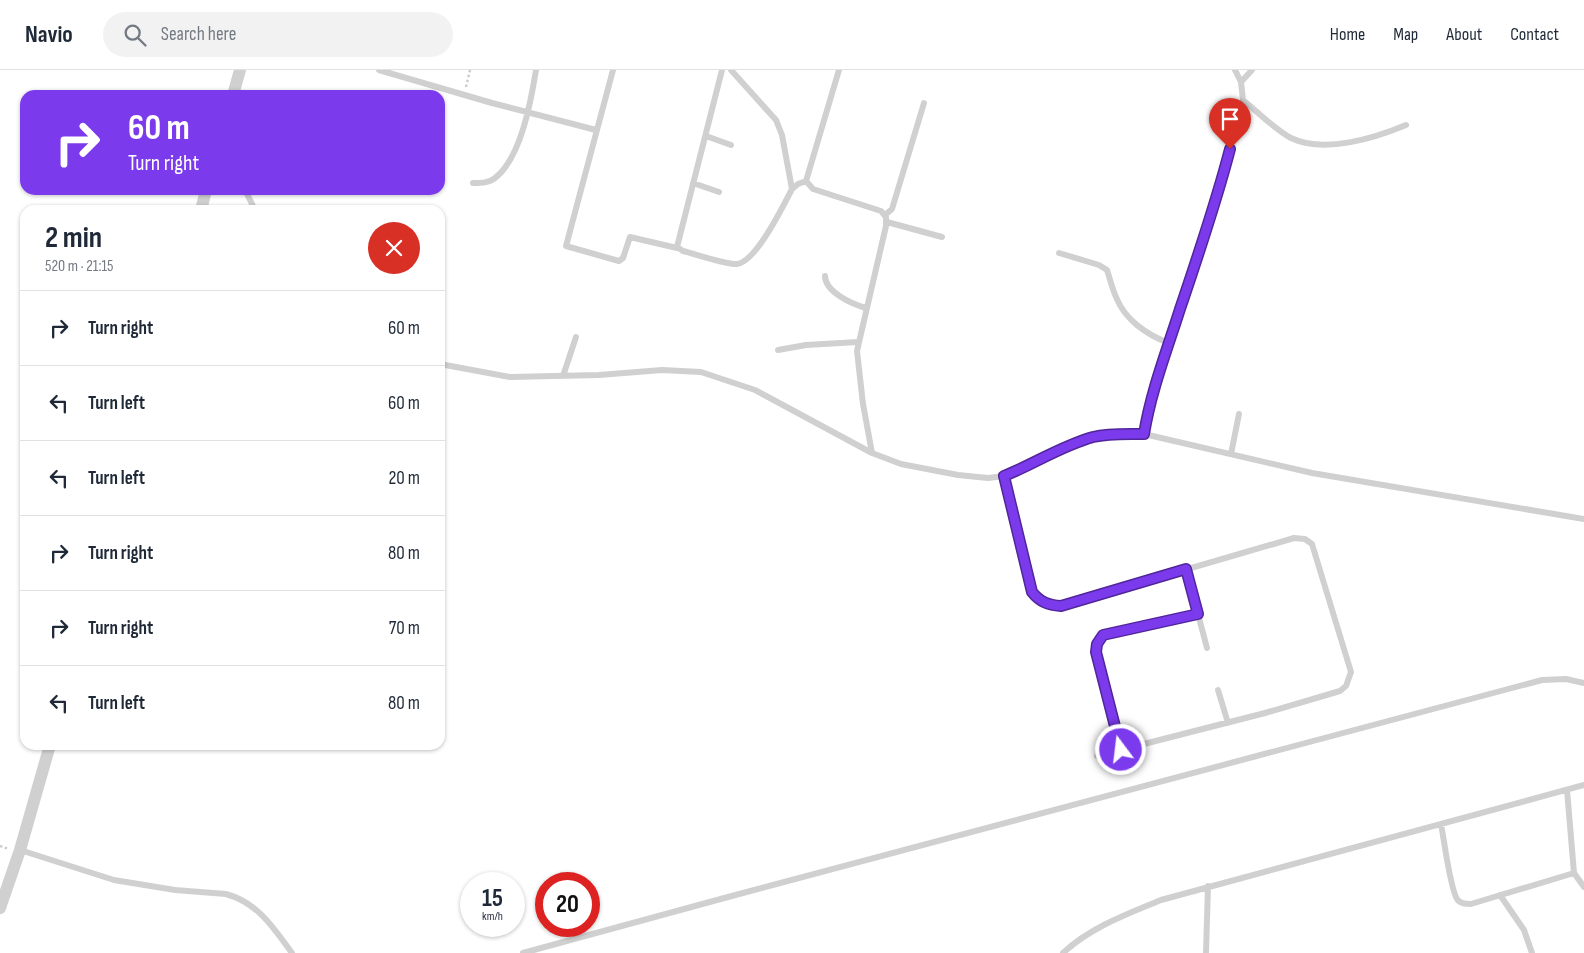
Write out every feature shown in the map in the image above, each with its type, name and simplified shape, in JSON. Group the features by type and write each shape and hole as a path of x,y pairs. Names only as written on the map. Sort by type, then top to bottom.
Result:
{"street":[{"path":"234,90 240,70"},
{"path":"0,908 20,850 49,750"}],"lane":[{"path":"379,70 596,130"},
{"path":"473,183 488,182 505,168 517,145 536,70"},
{"path":"612,70 567,247 619,261 623,258 630,237 734,264 743,262 764,238 792,190 798,184 806,181"},
{"path":"678,248 676,244 722,70"},
{"path":"730,70 776,120 782,135 792,190"},
{"path":"806,181 839,70"},
{"path":"1144,434 1147,417 1169,343 1216,201 1243,100 1241,82 1236,70"},
{"path":"1241,82 1252,70"},
{"path":"1243,100 1290,137 1304,143 1322,144 1364,140 1406,125"},
{"path":"885,215 892,210 924,103"},
{"path":"706,136 731,145"},
{"path":"806,181 813,189 881,211 885,215 887,222 858,342 857,359 872,453"},
{"path":"693,184 719,192"},
{"path":"887,222 942,237"},
{"path":"1060,253 1099,265 1107,270 1116,297 1125,312 1140,328 1153,337 1169,343"},
{"path":"825,276 826,282 844,299 866,308"},
{"path":"563,376 576,337"},
{"path":"778,350 806,345 858,342"},
{"path":"445,365 510,377 662,370 701,372 755,390 872,453 926,470 988,478 1004,476 1026,467 1052,452 1095,436 1144,434 1312,473 1584,519"},
{"path":"1231,454 1239,414"},
{"path":"1004,476 1032,592 1038,600 1050,605 1061,606 1294,538 1305,539 1312,544 1351,672 1346,686 1340,691 1228,723 1097,756"},
{"path":"1186,569 1207,648"},
{"path":"1121,750 1096,652 1097,644 1103,635 1198,614"},
{"path":"523,953 1542,680 1566,679 1584,683"},
{"path":"1218,690 1228,723"},
{"path":"1062,952 1089,933 1161,900 1584,785"},
{"path":"1567,790 1574,873 1584,887"},
{"path":"1440,824 1457,899 1461,903 1471,904 1574,873"},
{"path":"20,850 114,880 149,887 226,894 238,897 249,902 261,913 292,953"},
{"path":"1206,953 1208,886"},
{"path":"1500,895 1524,930 1532,953"}],"path":[{"path":"464,95 470,70"}],"route":[{"path":"1121,750 1096,652 1097,644 1103,635 1198,614 1186,569 1061,606 1050,605 1038,600 1032,592 1004,476 1026,467 1052,452 1095,436 1144,434 1147,417 1169,343 1202,247 1230,149"}]}
